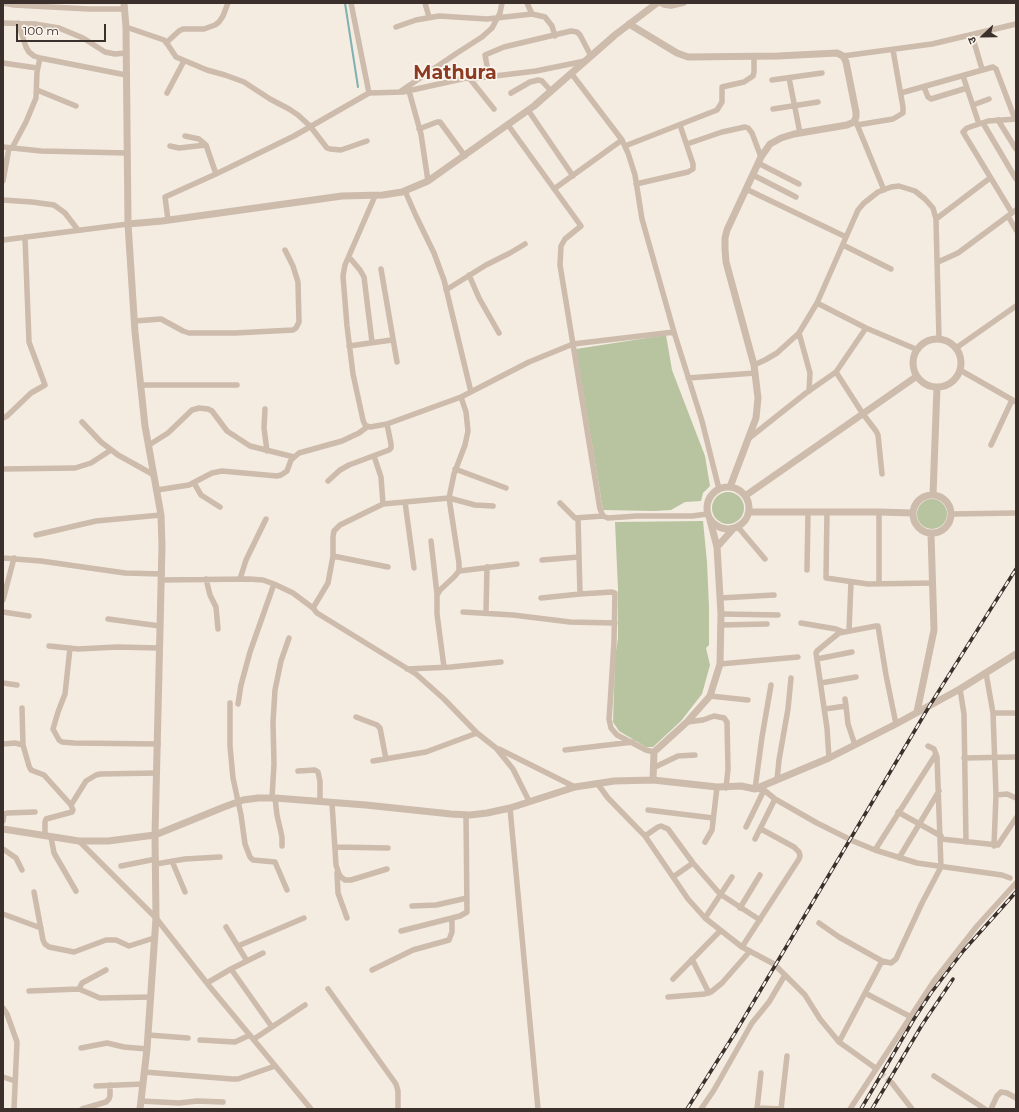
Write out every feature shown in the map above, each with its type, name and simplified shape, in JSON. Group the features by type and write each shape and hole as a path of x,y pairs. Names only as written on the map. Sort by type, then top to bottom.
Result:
{"street":[{"path":"3,3 89,9 125,6 128,224 140,386 161,515 160,648 155,835 156,918 147,1048 140,1109"},
{"path":"167,42 179,30 204,28 215,25 223,16 228,3"},
{"path":"351,3 369,93"},
{"path":"425,3 428,17"},
{"path":"399,93 457,52 482,37 492,28 498,18 502,3"},
{"path":"527,3 532,14"},
{"path":"3,240 168,220 342,196 375,196 405,191 428,181 508,125 551,91 629,24 659,3 671,6 684,3"},
{"path":"396,27 428,17 439,16 487,19 532,14 545,17 552,26 555,36"},
{"path":"3,23 35,24 59,28 83,38 105,52 115,54 126,53"},
{"path":"18,24 24,42 30,52 40,58 126,75"},
{"path":"629,24 677,52 688,56 754,56 837,53 843,56 932,44 1016,24"},
{"path":"126,27 164,40 167,42 176,58 244,82 270,99 289,109 310,126 327,148 341,150 367,142"},
{"path":"489,76 485,55 504,47 571,31 576,32 591,56"},
{"path":"972,35 982,69"},
{"path":"730,487 756,418 758,406 754,365 726,262 724,249 727,230 760,160 770,144 800,133 847,126 856,122 893,119 903,113 893,50"},
{"path":"625,146 711,113 720,107 722,102 721,89 723,86 750,79 753,76 754,56"},
{"path":"843,56 846,62 856,109 856,122 884,190"},
{"path":"3,181 10,148 33,108 36,98 36,77 40,58"},
{"path":"167,93 184,61"},
{"path":"168,220 165,197 294,136 369,93 399,93 466,78 470,79 536,71 585,61"},
{"path":"3,63 38,68"},
{"path":"901,93 963,76 982,69 991,67 996,70 1016,119 981,123 965,130 963,134 1012,213 1016,230"},
{"path":"571,73 622,140 631,161 642,219 674,332 702,421 719,489"},
{"path":"772,80 822,73"},
{"path":"963,76 981,123 1016,179"},
{"path":"789,78 800,133"},
{"path":"470,79 494,109"},
{"path":"511,93 530,82 538,80 542,81 551,91"},
{"path":"924,87 928,97 931,99 967,88"},
{"path":"37,90 76,106"},
{"path":"409,91 419,129 428,181"},
{"path":"973,105 989,99"},
{"path":"773,109 818,102"},
{"path":"528,110 573,176"},
{"path":"998,120 1016,150"},
{"path":"419,129 440,122 465,156"},
{"path":"508,125 581,226 565,239 561,246 560,265 600,509 603,516"},
{"path":"636,184 691,171 694,168 694,164 680,125"},
{"path":"687,144 722,132 745,127 748,128 752,133 760,160 799,184"},
{"path":"186,136 198,139 206,145 216,174"},
{"path":"554,189 622,140"},
{"path":"170,146 179,148 206,145"},
{"path":"3,147 47,152 127,153"},
{"path":"753,175 796,197"},
{"path":"936,219 990,178"},
{"path":"754,365 776,353 799,333 817,303 858,210 878,192 899,186 916,191 926,199 933,208 936,219 939,339"},
{"path":"746,190 846,237"},
{"path":"405,191 434,253 444,280 471,392"},
{"path":"367,427 363,420 353,374 343,276 349,257 375,196"},
{"path":"3,200 54,205 65,213 78,230"},
{"path":"938,262 958,253 1012,213"},
{"path":"3,418 31,393 45,385 29,342 26,237"},
{"path":"446,290 486,265 525,244"},
{"path":"843,245 891,269"},
{"path":"135,321 161,319 189,333 235,333 293,330 299,322 298,282 293,266 285,250"},
{"path":"349,257 364,277 372,342"},
{"path":"381,269 397,362"},
{"path":"469,276 479,298 499,333"},
{"path":"817,303 866,328 918,350"},
{"path":"956,348 1016,306"},
{"path":"748,439 809,391 836,372 866,328"},
{"path":"157,490 184,486 212,473 222,471 277,476 281,475 287,471 294,457 299,453 347,439 367,427 387,424 461,397 529,362 574,344 674,332"},
{"path":"799,333 810,373 809,391"},
{"path":"939,339 950,343 956,348 960,355 960,370 957,377 944,386 929,386 917,376 914,369 914,360 918,350 927,341 939,339"},
{"path":"349,346 392,340"},
{"path":"960,370 1014,401 991,445"},
{"path":"836,372 878,435 882,474"},
{"path":"688,378 755,373"},
{"path":"744,496 917,376"},
{"path":"140,386 237,385"},
{"path":"933,494 937,387"},
{"path":"437,595 459,571 460,564 448,498 468,431 466,412 461,397"},
{"path":"149,445 168,433 192,410 199,408 212,411 224,428 238,439 255,448 294,457"},
{"path":"265,409 264,428 267,451"},
{"path":"82,422 118,455 154,475"},
{"path":"328,481 340,470 349,465 387,451 391,448 392,444 387,424"},
{"path":"3,469 75,468 91,463 112,450"},
{"path":"374,456 381,477 383,504"},
{"path":"456,469 506,488"},
{"path":"194,482 201,495 220,507"},
{"path":"653,780 654,752 687,722 710,696 720,664 721,614 717,547 706,508 711,494 719,489 730,487 737,489 744,496 749,505 749,512 744,523 736,528 717,547"},
{"path":"933,494 939,496 948,503 951,520 948,526 943,530 931,534 925,532 916,525 912,513 917,502 927,495 933,494"},
{"path":"313,608 328,583 333,556 333,537 337,528 383,504 448,498 475,505 493,506"},
{"path":"404,502 414,568"},
{"path":"560,503 575,518 603,516 608,518 637,516 709,517 715,525 720,528 736,528 765,559"},
{"path":"749,512 912,513"},
{"path":"827,512 826,578 879,584 932,583"},
{"path":"879,512 879,584"},
{"path":"807,570 808,513"},
{"path":"951,514 1016,513"},
{"path":"36,535 96,521 161,515"},
{"path":"578,518 580,594"},
{"path":"240,579 246,560 266,519"},
{"path":"917,712 934,630 931,534"},
{"path":"431,541 437,595 437,614 444,667"},
{"path":"333,556 388,567"},
{"path":"542,560 579,557"},
{"path":"3,558 14,558 161,577 263,580 274,584 293,593 317,612 416,674 444,699 477,733 496,748 576,787"},
{"path":"3,600 14,558"},
{"path":"459,571 517,564"},
{"path":"486,612 487,567"},
{"path":"206,579 210,595 216,607 218,629"},
{"path":"847,632 851,582"},
{"path":"238,704 241,685 250,652 274,584"},
{"path":"541,598 580,594 615,593 615,623 609,719 611,728 618,735 646,750 654,752"},
{"path":"720,598 774,595"},
{"path":"3,612 29,616"},
{"path":"463,612 486,612 570,622 615,623"},
{"path":"721,614 778,615"},
{"path":"108,619 160,626"},
{"path":"801,623 847,632"},
{"path":"721,625 767,624"},
{"path":"829,758 825,709 816,653 817,650 839,633 876,626 879,628 886,675 896,724"},
{"path":"282,846 282,837 274,798 272,722 275,690 281,661 289,638"},
{"path":"49,646 70,648 160,648"},
{"path":"70,648 65,694 53,728 59,740 62,742 74,743 158,744"},
{"path":"817,659 852,652"},
{"path":"755,789 829,758 896,724 960,689 1016,654"},
{"path":"720,664 798,657"},
{"path":"406,669 501,662"},
{"path":"986,673 993,713 996,794 994,846"},
{"path":"821,683 856,677"},
{"path":"777,780 788,709 791,678"},
{"path":"3,683 17,685"},
{"path":"755,789 770,686"},
{"path":"960,689 964,714 966,842"},
{"path":"710,696 748,700"},
{"path":"845,699 848,724 855,745"},
{"path":"230,703 230,746 233,778 245,844 250,857 253,860 275,862 287,890"},
{"path":"825,709 846,706"},
{"path":"22,708 23,745 29,766 31,770 44,775 71,805 73,810 72,812 46,819 45,822 54,853 76,891"},
{"path":"993,713 1016,713"},
{"path":"687,722 703,720 714,716 724,718 727,722 728,769 726,788"},
{"path":"356,717 377,725 380,728 386,759"},
{"path":"373,761 426,752 477,733"},
{"path":"566,750 633,742"},
{"path":"3,744 16,743 23,745"},
{"path":"819,923 882,961 892,963 896,959 922,903 941,867 939,790 936,754 934,749 928,746"},
{"path":"496,748 513,769 529,801"},
{"path":"875,850 936,754"},
{"path":"653,768 678,756 695,755"},
{"path":"964,758 1016,757"},
{"path":"298,771 315,770 318,772 320,781 320,802"},
{"path":"71,805 86,781 96,775 157,773"},
{"path":"3,829 79,841 108,841 155,835 238,802 258,798 274,798 466,815 487,814 576,787 597,783 653,780 726,788 741,786 764,790 775,799 817,823 875,850 899,858 941,867 1002,875 1010,878"},
{"path":"597,783 608,798 645,836 688,899 705,918 742,947 774,964 805,995 820,1019 839,1042 874,1067"},
{"path":"705,842 712,830 717,787"},
{"path":"746,827 764,790"},
{"path":"899,858 939,790"},
{"path":"996,794 1007,794 1016,798"},
{"path":"755,839 775,799"},
{"path":"332,803 338,893 346,918"},
{"path":"510,808 538,1109"},
{"path":"648,810 713,818"},
{"path":"3,821 4,814 7,813 35,812"},
{"path":"898,812 941,838 994,846 1001,843 1016,818"},
{"path":"401,931 460,916 467,912 465,869 466,815"},
{"path":"645,836 658,827 664,827 671,832 693,862 720,894 760,920"},
{"path":"742,947 800,856 799,852 794,847 761,829"},
{"path":"79,841 156,918 207,983 311,1109"},
{"path":"335,847 388,848"},
{"path":"3,849 16,858 22,870"},
{"path":"121,866 220,857"},
{"path":"172,861 185,892"},
{"path":"673,877 693,862"},
{"path":"337,870 341,877 348,880 387,869"},
{"path":"740,908 760,875"},
{"path":"705,918 732,877"},
{"path":"850,1109 934,982 977,926 1016,883"},
{"path":"34,892 45,944 49,947 74,952 106,940 116,940 129,946 154,938"},
{"path":"412,906 436,905 467,898"},
{"path":"3,914 41,928"},
{"path":"238,946 304,918"},
{"path":"372,970 413,950 449,940 452,932 452,918"},
{"path":"226,927 246,961"},
{"path":"673,979 720,931"},
{"path":"668,997 709,993 717,988 750,951"},
{"path":"207,983 230,969 263,953"},
{"path":"692,959 709,993"},
{"path":"839,1042 882,961"},
{"path":"230,969 272,1027"},
{"path":"79,989 82,983 106,970"},
{"path":"701,1109 714,1090 752,1023 769,1002 785,975"},
{"path":"29,991 79,989 100,998 151,997"},
{"path":"328,989 396,1084 398,1091 398,1109"},
{"path":"865,993 911,1017"},
{"path":"200,1040 235,1042 252,1037 272,1027 306,1005"},
{"path":"3,1008 7,1014 17,1042 14,1109"},
{"path":"148,1035 188,1038"},
{"path":"81,1048 107,1043 124,1047 147,1048"},
{"path":"761,1073 757,1108 782,1109 787,1056"},
{"path":"144,1072 238,1079 275,1066"},
{"path":"934,1076 985,1109"},
{"path":"3,1077 15,1081"},
{"path":"892,1083 912,1109"},
{"path":"96,1086 143,1084"},
{"path":"82,1109 109,1099 110,1085"},
{"path":"991,1109 997,1096 1001,1092 1007,1093 1016,1098"},
{"path":"141,1101 179,1103 223,1102"}],"green space":[{"path":"666,335 672,370 705,456 710,486 703,493 701,501 685,502 671,510 603,510 576,349"},
{"path":"725,492 731,492 741,499 744,508 743,514 737,521 731,524 725,524 715,517 712,511 712,505 719,495"},
{"path":"932,499 943,503 947,514 943,525 932,529 921,525 917,514 921,503"},
{"path":"703,521 709,607 709,645 706,648 710,665 702,694 681,721 653,747 646,747 619,731 613,722 615,658 618,638 618,589 615,522"}],"waterway":[{"path":"345,3 358,87"}],"tunnel":[{"path":"874,1067 892,1083"}],"railway":[{"path":"687,1109 735,1033 930,705 1016,569"},
{"path":"861,1109 931,993 964,950 1016,892"},
{"path":"872,1109 922,1025 953,979"}],"district":[{"name":"Mathura","path":"455,73"}]}
